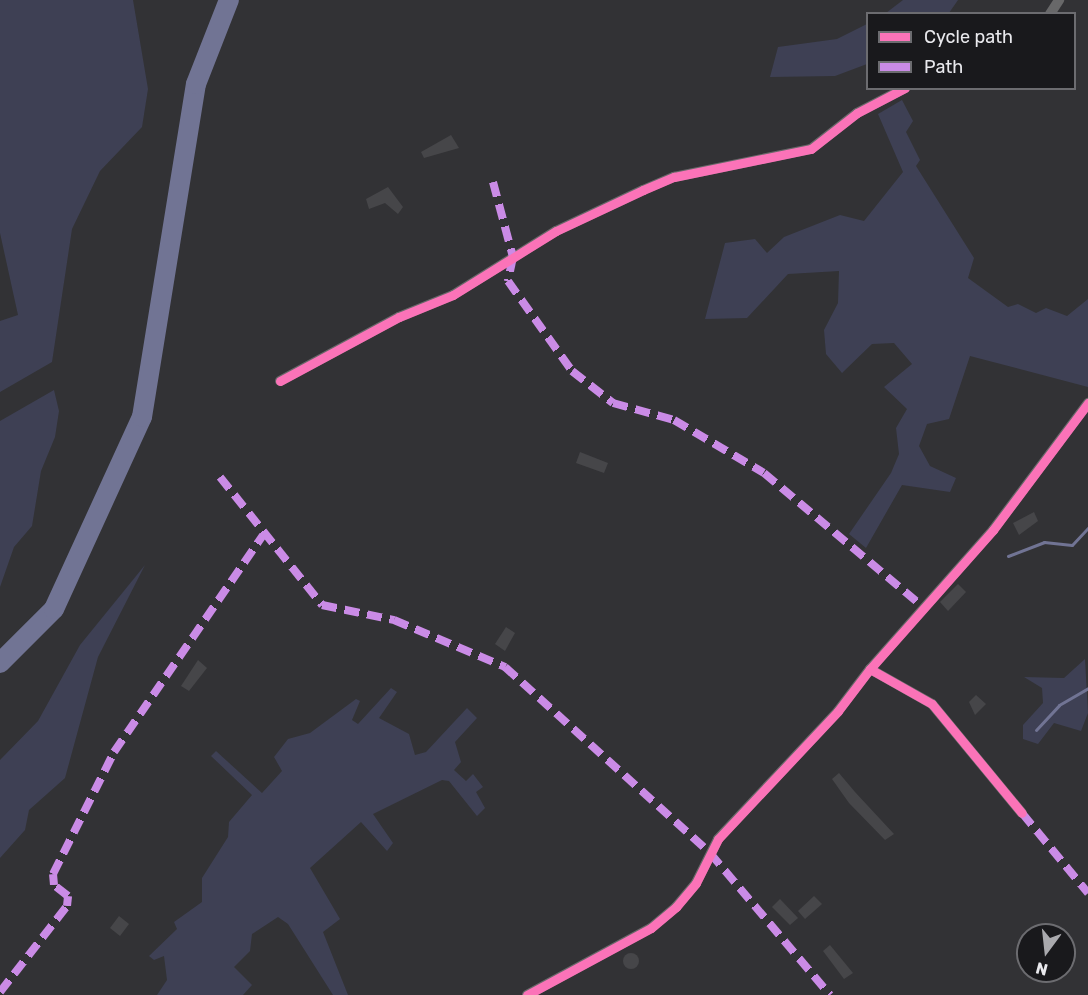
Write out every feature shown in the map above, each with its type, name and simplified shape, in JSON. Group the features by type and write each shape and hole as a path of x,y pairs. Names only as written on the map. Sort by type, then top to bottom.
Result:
{"street":[{"path":"280,381 399,317 453,295 556,231 642,190 674,177 811,149 858,113 901,90"},
{"path":"526,995 651,928 696,883 710,852 993,530 1088,403"},
{"path":"870,669 932,704 1022,813"}],"shaded area":[{"path":"0,0 133,0 148,89 142,127 100,171 72,229 52,362 0,392 0,321 18,315 0,233"},
{"path":"903,0 958,0 950,12 887,12"},
{"path":"866,24 866,64 835,76 770,77 778,47 837,39"},
{"path":"902,100 913,121 906,132 920,160 916,166 974,258 968,278 1008,307 1018,304 1036,313 1046,308 1067,316 1088,299 1088,387 970,356 949,419 927,424 919,446 930,466 956,478 950,492 902,485 866,548 849,534 891,473 899,454 896,428 907,409 884,387 912,364 894,343 872,344 842,373 826,354 824,330 838,303 839,271 788,274 747,318 705,319 725,243 755,239 767,253 784,237 840,215 864,221 903,172 878,114"},
{"path":"54,390 59,411 55,437 41,471 32,526 14,547 0,587 0,421"},
{"path":"145,565 98,657 65,778 29,810 25,830 0,858 0,760 38,721 80,645"},
{"path":"1085,659 1088,713 1081,731 1054,723 1038,744 1023,739 1023,725 1043,703 1042,688 1024,677 1064,678"},
{"path":"391,688 397,692 379,718 409,734 415,755 426,752 467,708 477,718 455,742 461,762 454,770 466,781 473,774 483,787 476,792 485,808 477,816 449,781 442,780 373,814 393,843 387,851 361,822 310,868 340,919 323,932 348,995 333,995 288,924 278,917 252,934 250,951 234,967 252,985 243,995 157,995 167,980 164,956 154,960 149,956 177,929 174,922 202,902 202,878 228,837 229,822 252,795 211,756 216,751 262,793 282,771 274,757 288,739 310,733 356,699 360,701 352,720 358,724"}],"building":[{"path":"451,135 459,148 424,158 421,152"},
{"path":"388,187 403,207 398,214 385,203 369,209 366,199"},
{"path":"580,452 608,463 604,473 576,463"},
{"path":"1034,512 1038,521 1019,535 1013,523"},
{"path":"958,584 966,592 948,611 940,602"},
{"path":"506,627 515,633 505,651 495,644"},
{"path":"198,660 207,668 189,691 181,686"},
{"path":"976,695 986,704 975,715 969,702"},
{"path":"839,773 894,834 885,840 849,803 832,779"},
{"path":"814,896 822,904 805,919 798,911"},
{"path":"780,899 798,918 790,925 772,907"},
{"path":"119,916 129,924 120,936 110,928"},
{"path":"830,945 853,973 844,979 823,951"},
{"path":"628,953 634,953 639,961 637,967 628,969 623,964 623,958"}],"waterway":[{"path":"0,663 54,609 142,417 196,84 229,0"},
{"path":"1008,556 1044,542 1072,545 1088,528"},
{"path":"1036,730 1059,705 1088,688"}],"marked path":[{"path":"493,182 513,257 508,281 572,371 613,403 674,420 764,473 921,605"},
{"path":"220,477 322,605 394,620 505,667 710,853 830,995"},
{"path":"0,992 67,906 68,896 54,885 53,874 114,752 263,535"},
{"path":"1022,813 1088,893"}],"cycle path":[{"path":"280,381 399,317 453,295 556,231 643,190 674,177 811,149 857,113 901,90"},
{"path":"870,669 993,530 1088,403"},
{"path":"527,995 651,928 676,907 696,883 718,839 838,711 870,669 932,704 1022,813"}]}
